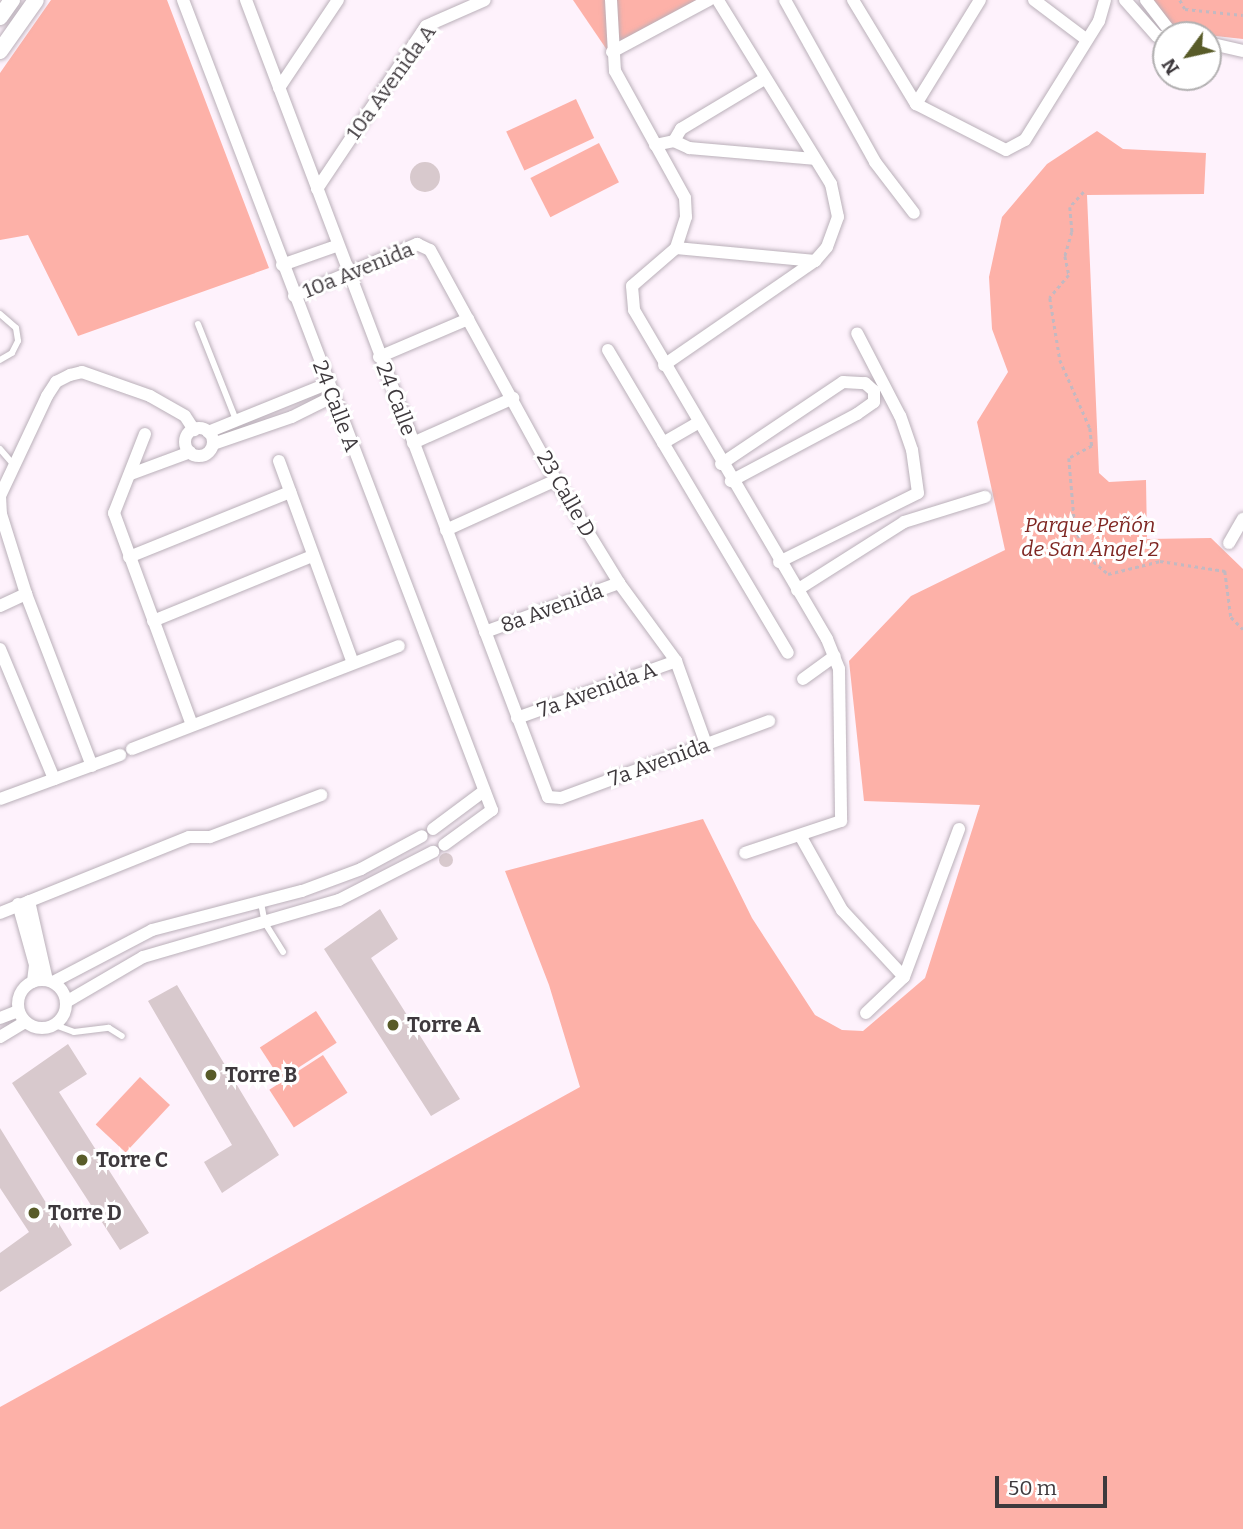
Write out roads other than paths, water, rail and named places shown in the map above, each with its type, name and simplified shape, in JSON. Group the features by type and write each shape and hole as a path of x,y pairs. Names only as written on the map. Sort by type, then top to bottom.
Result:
{"street":[{"path":"0,17 12,0"},
{"path":"0,51 36,0"},
{"name":"24 Calle A","path":"183,0 293,296 492,810 438,849 369,887"},
{"name":"24 Calle","path":"246,0 336,246 548,797"},
{"path":"279,88 338,0"},
{"name":"10a Avenida A","path":"317,189 426,26 485,0"},
{"path":"611,0 612,52 624,88 685,198 686,217 676,248 641,276 630,297 697,423 835,656 841,685 844,811 841,821 802,837 746,853"},
{"path":"612,52 709,0"},
{"path":"664,365 815,261 827,247 838,217 831,184 763,80 718,0"},
{"path":"785,0 875,163 914,213"},
{"path":"853,0 916,104 996,147 1017,149 1087,40 1105,0"},
{"path":"1034,0 1087,40"},
{"path":"1125,0 1152,30"},
{"path":"1146,0 1162,21"},
{"path":"916,104 974,3"},
{"path":"1222,46 1243,51"},
{"path":"674,141 681,129 763,80"},
{"path":"656,145 674,141 689,148 814,159"},
{"name":"10a Avenida","path":"293,296 424,244"},
{"name":"23 Calle D","path":"424,244 513,398 556,480 619,583 676,661 706,744"},
{"name":"10a Avenida","path":"282,265 336,246"},
{"path":"676,248 815,261"},
{"path":"380,358 468,318"},
{"path":"779,562 918,493 912,450 900,416 857,333"},
{"path":"608,350 788,653"},
{"path":"92,765 26,594 1,514 0,496 56,382 82,372 150,396 185,416 213,444"},
{"path":"721,464 844,382 865,383 874,391 874,401 857,414 731,481"},
{"path":"190,452 186,440 201,430 236,422 327,384"},
{"path":"131,474 190,452 202,456 213,444 292,417 332,397"},
{"path":"413,443 513,398"},
{"path":"663,443 697,423"},
{"path":"145,434 114,513 192,725"},
{"path":"279,461 353,663"},
{"path":"446,530 556,480"},
{"path":"129,557 290,492"},
{"path":"797,590 904,522 985,497"},
{"path":"1228,543 1243,519"},
{"path":"153,621 312,556"},
{"name":"8a Avenida","path":"485,632 619,583"},
{"path":"0,606 26,594"},
{"path":"0,799 399,646"},
{"path":"0,649 54,779"},
{"path":"803,679 835,656"},
{"name":"7a Avenida A","path":"517,718 676,661"},
{"name":"7a Avenida","path":"548,797 561,798 769,721"},
{"path":"22,1016 20,992 33,982 50,981 152,930 261,903 361,869 428,832 484,791"},
{"path":"0,913 189,837 210,837 321,795"},
{"path":"866,1013 904,978 959,829"},
{"path":"802,837 842,910 904,978"},
{"path":"0,1018 22,1016 43,1029 55,1025 66,1002 143,957 265,923 369,887 361,869"},
{"path":"24,903 50,981 66,1002"},
{"path":"24,903 35,965 33,982"},
{"path":"0,1037 22,1016"}],"lane":[{"path":"0,314 16,328 18,341 12,353 0,360"},
{"path":"198,324 236,422"},
{"path":"0,449 15,466"},
{"path":"261,903 265,923 283,952"},
{"path":"55,1025 74,1032 109,1028 122,1035"}],"place":[{"name":"Torre A","path":"393,1025"},
{"name":"Torre B","path":"211,1075"},
{"name":"Torre C","path":"82,1160"},
{"name":"Torre D","path":"34,1213"}],"park label":[{"name":"Parque Peñón de San Angel 2","path":"1090,537"}]}
